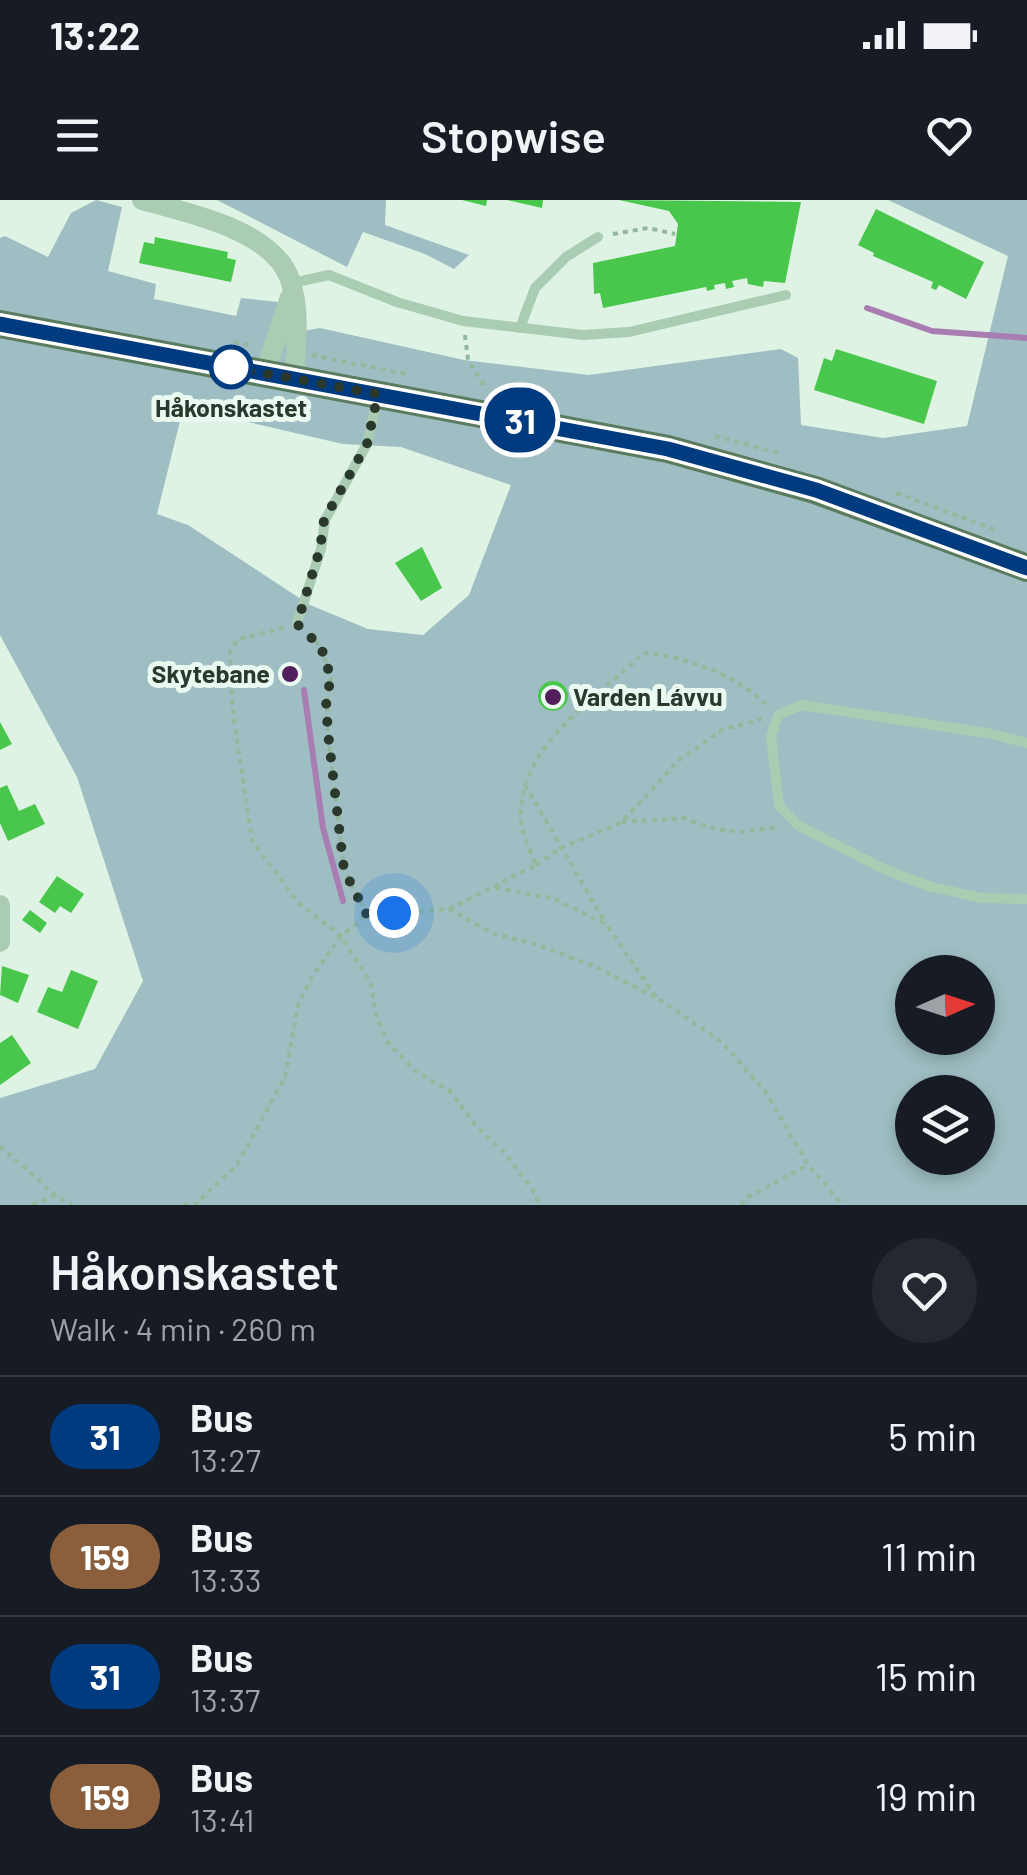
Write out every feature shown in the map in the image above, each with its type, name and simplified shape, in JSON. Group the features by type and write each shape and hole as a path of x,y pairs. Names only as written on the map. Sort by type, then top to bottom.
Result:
{"main road":[{"path":"0,324 668,449 749,470 878,512 1027,568"}],"street":[{"path":"142,200 210,221 260,243 278,260 292,287 296,312 294,378"},
{"path":"265,374 292,287"},
{"path":"0,905 0,942"}],"lane":[{"path":"520,328 535,288 566,258 598,238"},
{"path":"292,287 329,275 396,302 463,322 584,334 629,332 786,295"},
{"path":"297,624 320,549 324,520 367,444 378,394"},
{"path":"1027,743 987,733 802,706 778,715 771,736 779,806 799,826 877,866 929,886 981,898 1027,899"}],"path":[{"path":"598,238 648,228 675,234"},
{"path":"463,322 468,360 486,390"},
{"path":"367,915 344,870 328,733 326,700 331,678 321,647 297,624 238,639 230,652 233,713 252,841 299,904 341,936 372,984 376,1014 387,1042 415,1071 450,1091 476,1126 504,1152 537,1196 537,1205"},
{"path":"536,865 521,824 524,783 544,748 572,717 644,653 680,656 752,690 778,715"},
{"path":"622,822 678,761 722,730 778,715"},
{"path":"524,783 606,924 657,998"},
{"path":"183,1205 197,1204 238,1162 285,1077 298,1006 311,978 341,936 367,915 449,909 561,848 622,822 683,818 711,828 740,832 799,826"},
{"path":"492,888 552,898 606,924"},
{"path":"449,909 492,933 596,967 657,998 722,1042 767,1094 808,1165 843,1205"},
{"path":"0,1146 55,1196 72,1205"},
{"path":"741,1205 748,1197 808,1165"},
{"path":"32,1205 55,1196"}],"shaded area":[{"path":"96,200 122,207 108,271 156,284 154,299 236,316 241,298 278,302 269,337 320,328 464,360 589,375 781,349 798,358 801,425 883,438 967,426 1008,256 888,200 1027,200 1027,1205 0,1205 0,1098 95,1069 143,981 77,777 0,635 0,238 5,236 48,257 71,213","holes":["182,413 248,422 343,444 401,447 511,485 469,595 423,635 368,629 310,605 188,525 157,514"]},
{"path":"217,200 386,200 385,225 469,255 454,269 363,232 347,267"}],"building":[{"path":"462,200 487,200 486,206"},
{"path":"507,200 543,200 542,208"},
{"path":"619,200 801,202 785,283 764,281 763,287 748,284 747,278 732,281 734,287 726,289 725,283 707,291 706,287 603,308 600,293 594,294 593,263 675,246 678,224 669,211"},
{"path":"876,209 984,262 966,299 939,285 936,290 931,288 933,282 873,256 874,253 858,245"},
{"path":"155,237 228,252 227,258 236,260 231,282 139,263 144,242 154,244"},
{"path":"836,349 937,381 924,424 814,390 824,358 832,361"},
{"path":"422,547 442,588 421,601 395,563"},
{"name":"Varden Lávvu","path":"553,681 567,690 568,696 559,710 553,711 539,702 538,696 547,682"},
{"path":"0,722 12,744 0,750"},
{"path":"7,785 19,811 35,804 45,824 8,841 0,823 0,788"},
{"path":"57,876 84,894 71,913 60,906 55,913 39,902"},
{"path":"30,910 47,923 40,933 22,920"},
{"path":"2,966 29,975 18,1003 0,995"},
{"path":"71,970 98,981 78,1029 37,1012 48,987 62,992"},
{"path":"12,1035 31,1063 0,1085 0,1043"}],"waterway":[{"path":"867,308 932,331 1027,338"},
{"path":"304,690 323,828 343,901"}],"bus line":[{"name":"31","path":"0,324 668,449 816,490 1027,568"}],"place":[{"name":"Håkonskastet","path":"231,367"},
{"name":"Skytebane","path":"290,674"},
{"name":"Varden Lávvu","path":"553,697"}],"route":[{"path":"231,367 223,366 378,394 367,444 324,520 320,549 297,624 321,647 331,678 326,700 328,733 344,870 367,915 394,913"}]}
